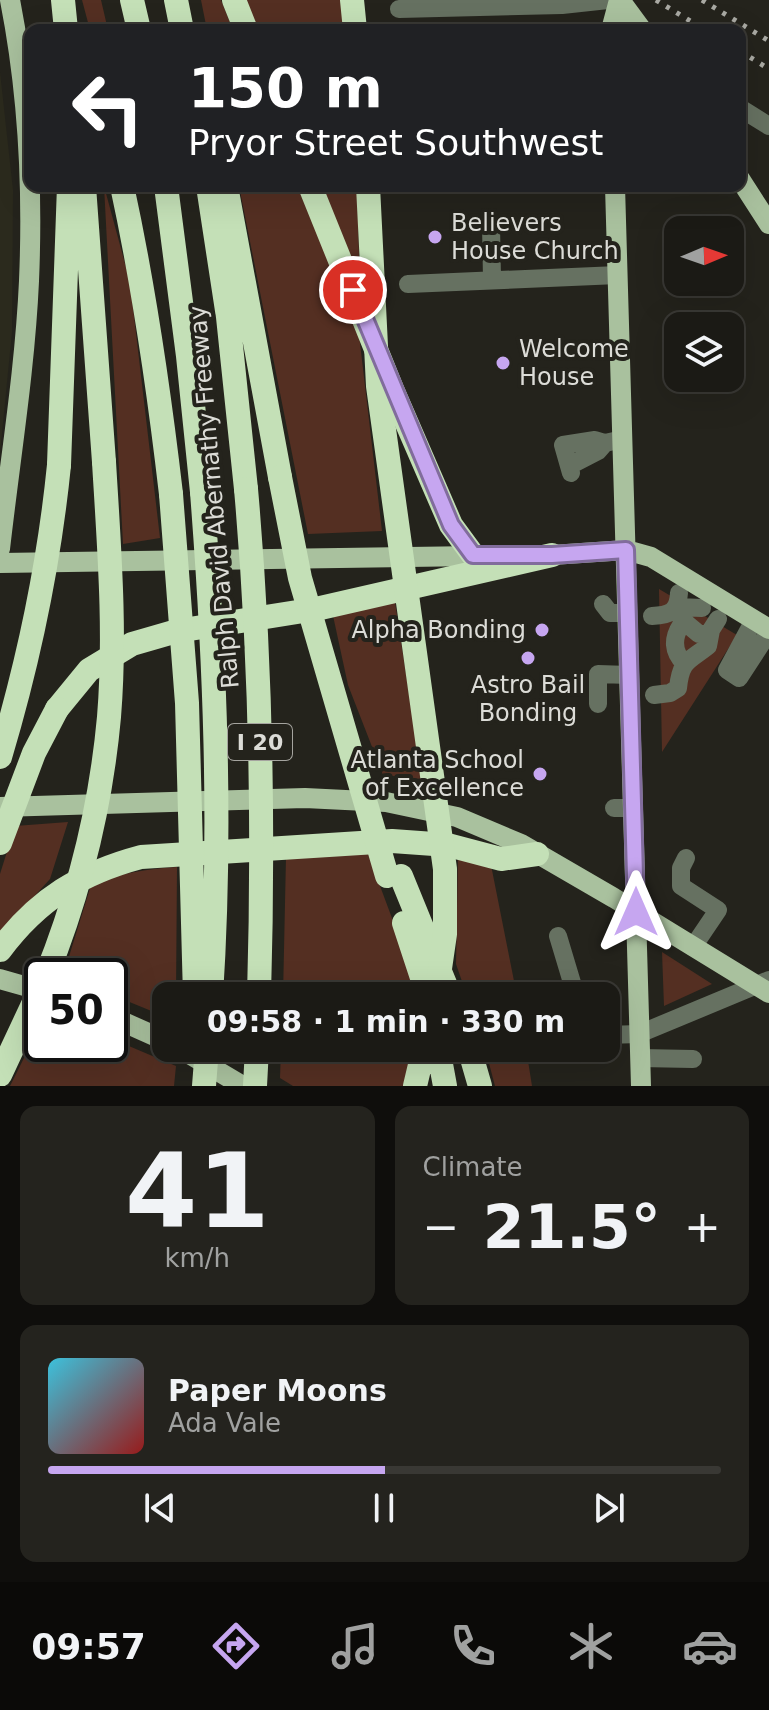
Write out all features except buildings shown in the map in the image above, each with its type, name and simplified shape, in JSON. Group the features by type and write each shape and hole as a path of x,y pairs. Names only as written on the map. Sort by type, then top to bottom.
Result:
{"highway":[{"path":"63,0 65,24"},
{"path":"132,0 138,24"},
{"path":"176,0 181,24"},
{"path":"234,0 244,24"},
{"path":"352,0 354,24"},
{"path":"0,757 21,687 44,587 59,465 69,192"},
{"path":"52,958 86,851 109,718 112,627 104,462 84,192"},
{"path":"123,192 157,387 171,494 187,703 195,982"},
{"name":"Ralph David Abernathy Freeway","path":"167,192 184,314 211,611 217,775 217,869 212,982"},
{"name":"Ralph David Abernathy Freeway","path":"209,192 228,317 254,584 260,700 259,982"},
{"path":"227,192 300,578 360,783 394,876 424,982"},
{"path":"312,192 451,525 473,555"},
{"path":"368,192 378,386 445,869 445,934 438,982"},
{"path":"0,843 34,753 57,709 89,670 132,644 177,631 316,609 552,555"},
{"path":"0,950 24,920 55,894 107,866 141,857 392,841 448,845 501,859 537,854"},
{"path":"394,876 443,982"},
{"path":"0,1075 24,1025"},
{"path":"197,1062 197,1086"},
{"path":"204,1086 206,1062"},
{"path":"255,1086 256,1062"},
{"path":"415,1086 421,1062"},
{"path":"441,1062 445,1086"},
{"path":"473,1062 480,1086"}],"main road":[{"path":"10,0 24,100"},
{"path":"613,24 619,0"},
{"path":"619,0 637,24"},
{"path":"746,188 769,224"},
{"path":"0,549 25,329 30,248 29,192"},
{"path":"615,192 618,275 614,441 626,550 629,675 624,808 636,912 641,1086"},
{"path":"0,563 552,555 626,550 651,557 764,627"},
{"path":"0,807 290,798 386,802 457,817 537,854 765,986"},
{"path":"0,979 24,984"},
{"path":"128,1024 152,1035"},
{"path":"203,1062 243,1086"}],"street":[{"path":"399,9 495,3 562,5 608,0"},
{"path":"746,112 769,126"},
{"path":"491,225 492,279"},
{"path":"408,284 618,275"},
{"path":"595,440 614,441 594,454 570,470 563,445 595,440"},
{"path":"603,604 610,613 628,613"},
{"path":"652,616 677,609 702,608"},
{"path":"654,695 675,691 684,663 708,646 714,626 699,634 687,624 677,609"},
{"path":"677,609 676,653 684,663"},
{"path":"598,704 598,674 629,675"},
{"path":"683,850 692,876 693,895 718,910 693,947"},
{"path":"558,936 572,982"},
{"path":"620,1035 639,1034 765,986"},
{"path":"640,1058 693,1059"}],"shaded area":[{"path":"82,0 101,0 107,24 88,24"},
{"path":"201,0 221,0 231,24 206,24"},
{"path":"245,0 341,0 347,24 255,24"},
{"path":"0,72 13,190 12,332 0,453"},
{"path":"104,192 130,282 160,538 123,544"},
{"path":"240,192 300,192 358,326 382,531 308,534"},
{"path":"321,192 357,192 360,290"},
{"path":"659,589 737,635 662,752"},
{"path":"395,602 422,779 383,775 348,685 332,611"},
{"path":"68,822 50,879 0,934 0,874 15,826"},
{"path":"367,851 416,982 283,982 286,857"},
{"path":"458,856 491,865 514,982 462,982 456,964"},
{"path":"177,867 176,982 152,982 152,1011 128,1001 128,958 69,958 91,885 112,877"},
{"path":"662,952 712,984 664,1006"},
{"path":"128,1046 152,1056 152,1062 176,1066 174,1086 10,1086 24,1058 24,1062 128,1062"},
{"path":"281,1062 409,1062 403,1086 293,1086 280,1078"},
{"path":"489,1062 528,1062 532,1086 495,1086"}],"railway":[{"path":"656,0 695,24"},
{"path":"702,0 741,24"},
{"path":"746,27 769,41"},
{"path":"746,55 769,69"}],"place":[{"name":"Believers House Church","path":"435,237"},
{"name":"Welcome House","path":"503,363"},
{"name":"Alpha Bonding","path":"542,630"},
{"name":"Astro Bail Bonding","path":"528,658"},
{"name":"Atlanta School of Excellence","path":"540,774"}],"route":[{"path":"353,290 451,525 473,555 552,555 626,550 636,912"}]}
